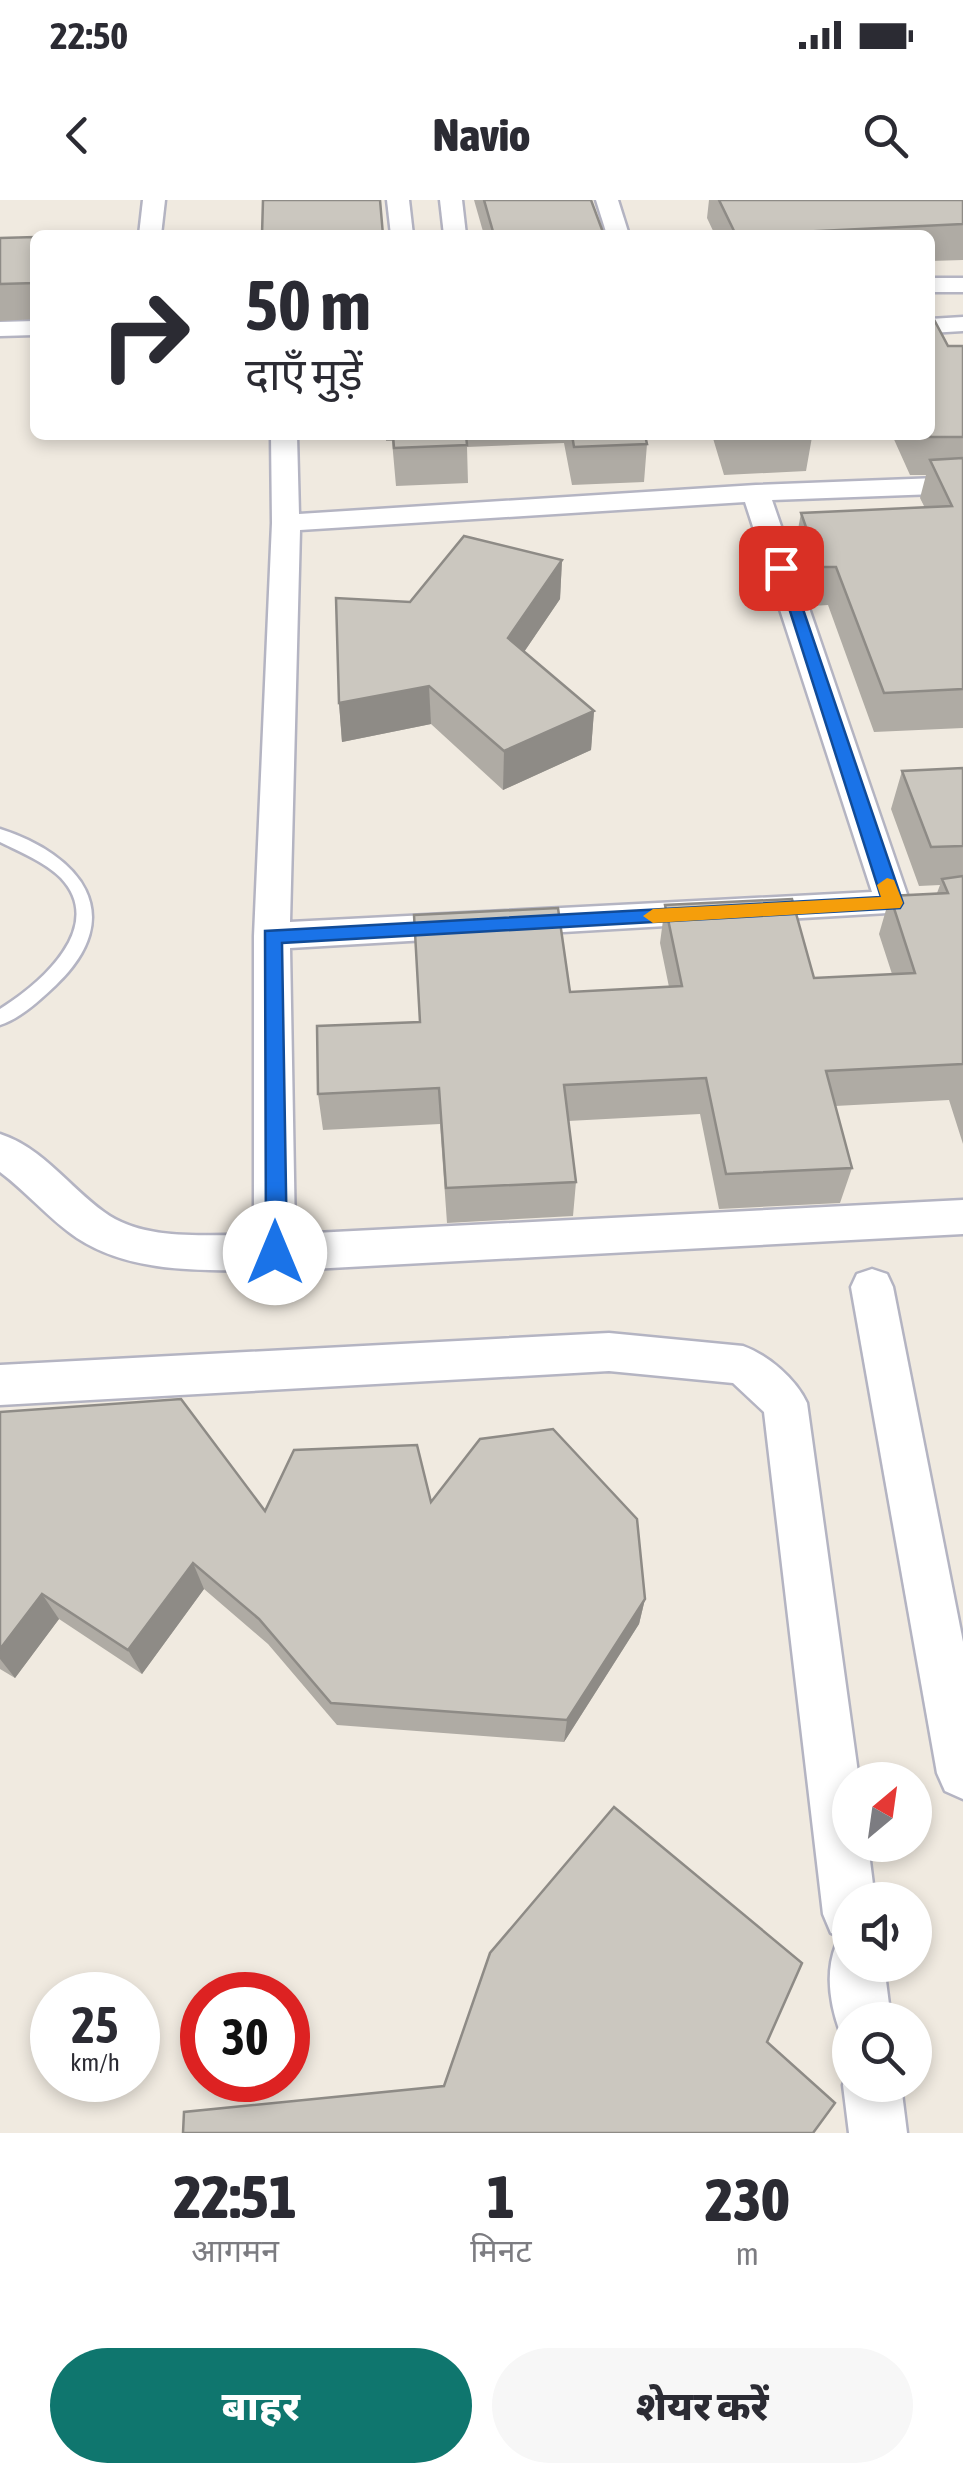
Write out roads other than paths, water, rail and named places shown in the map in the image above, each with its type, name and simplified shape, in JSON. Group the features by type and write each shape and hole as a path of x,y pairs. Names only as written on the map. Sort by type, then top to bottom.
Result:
{"street":[{"path":"151,230 154,200"},
{"path":"398,200 401,230"},
{"path":"450,200 454,230"},
{"path":"607,200 616,230"},
{"path":"935,285 963,285"},
{"path":"935,326 963,324"},
{"path":"0,329 30,328"},
{"path":"275,1253 272,936 286,523 284,440"},
{"path":"286,523 756,493 963,485"},
{"path":"272,936 910,902 756,493"},
{"path":"0,1150 50,1187 90,1225 128,1244 166,1250 275,1253 963,1216"},
{"path":"872,1288 963,1773"},
{"path":"0,1386 610,1352 744,1365 785,1403 846,1882"},
{"path":"874,2102 878,2133"}],"lane":[{"path":"0,835 70,876 84,901 86,924 70,958 29,1002 0,1018"}]}
